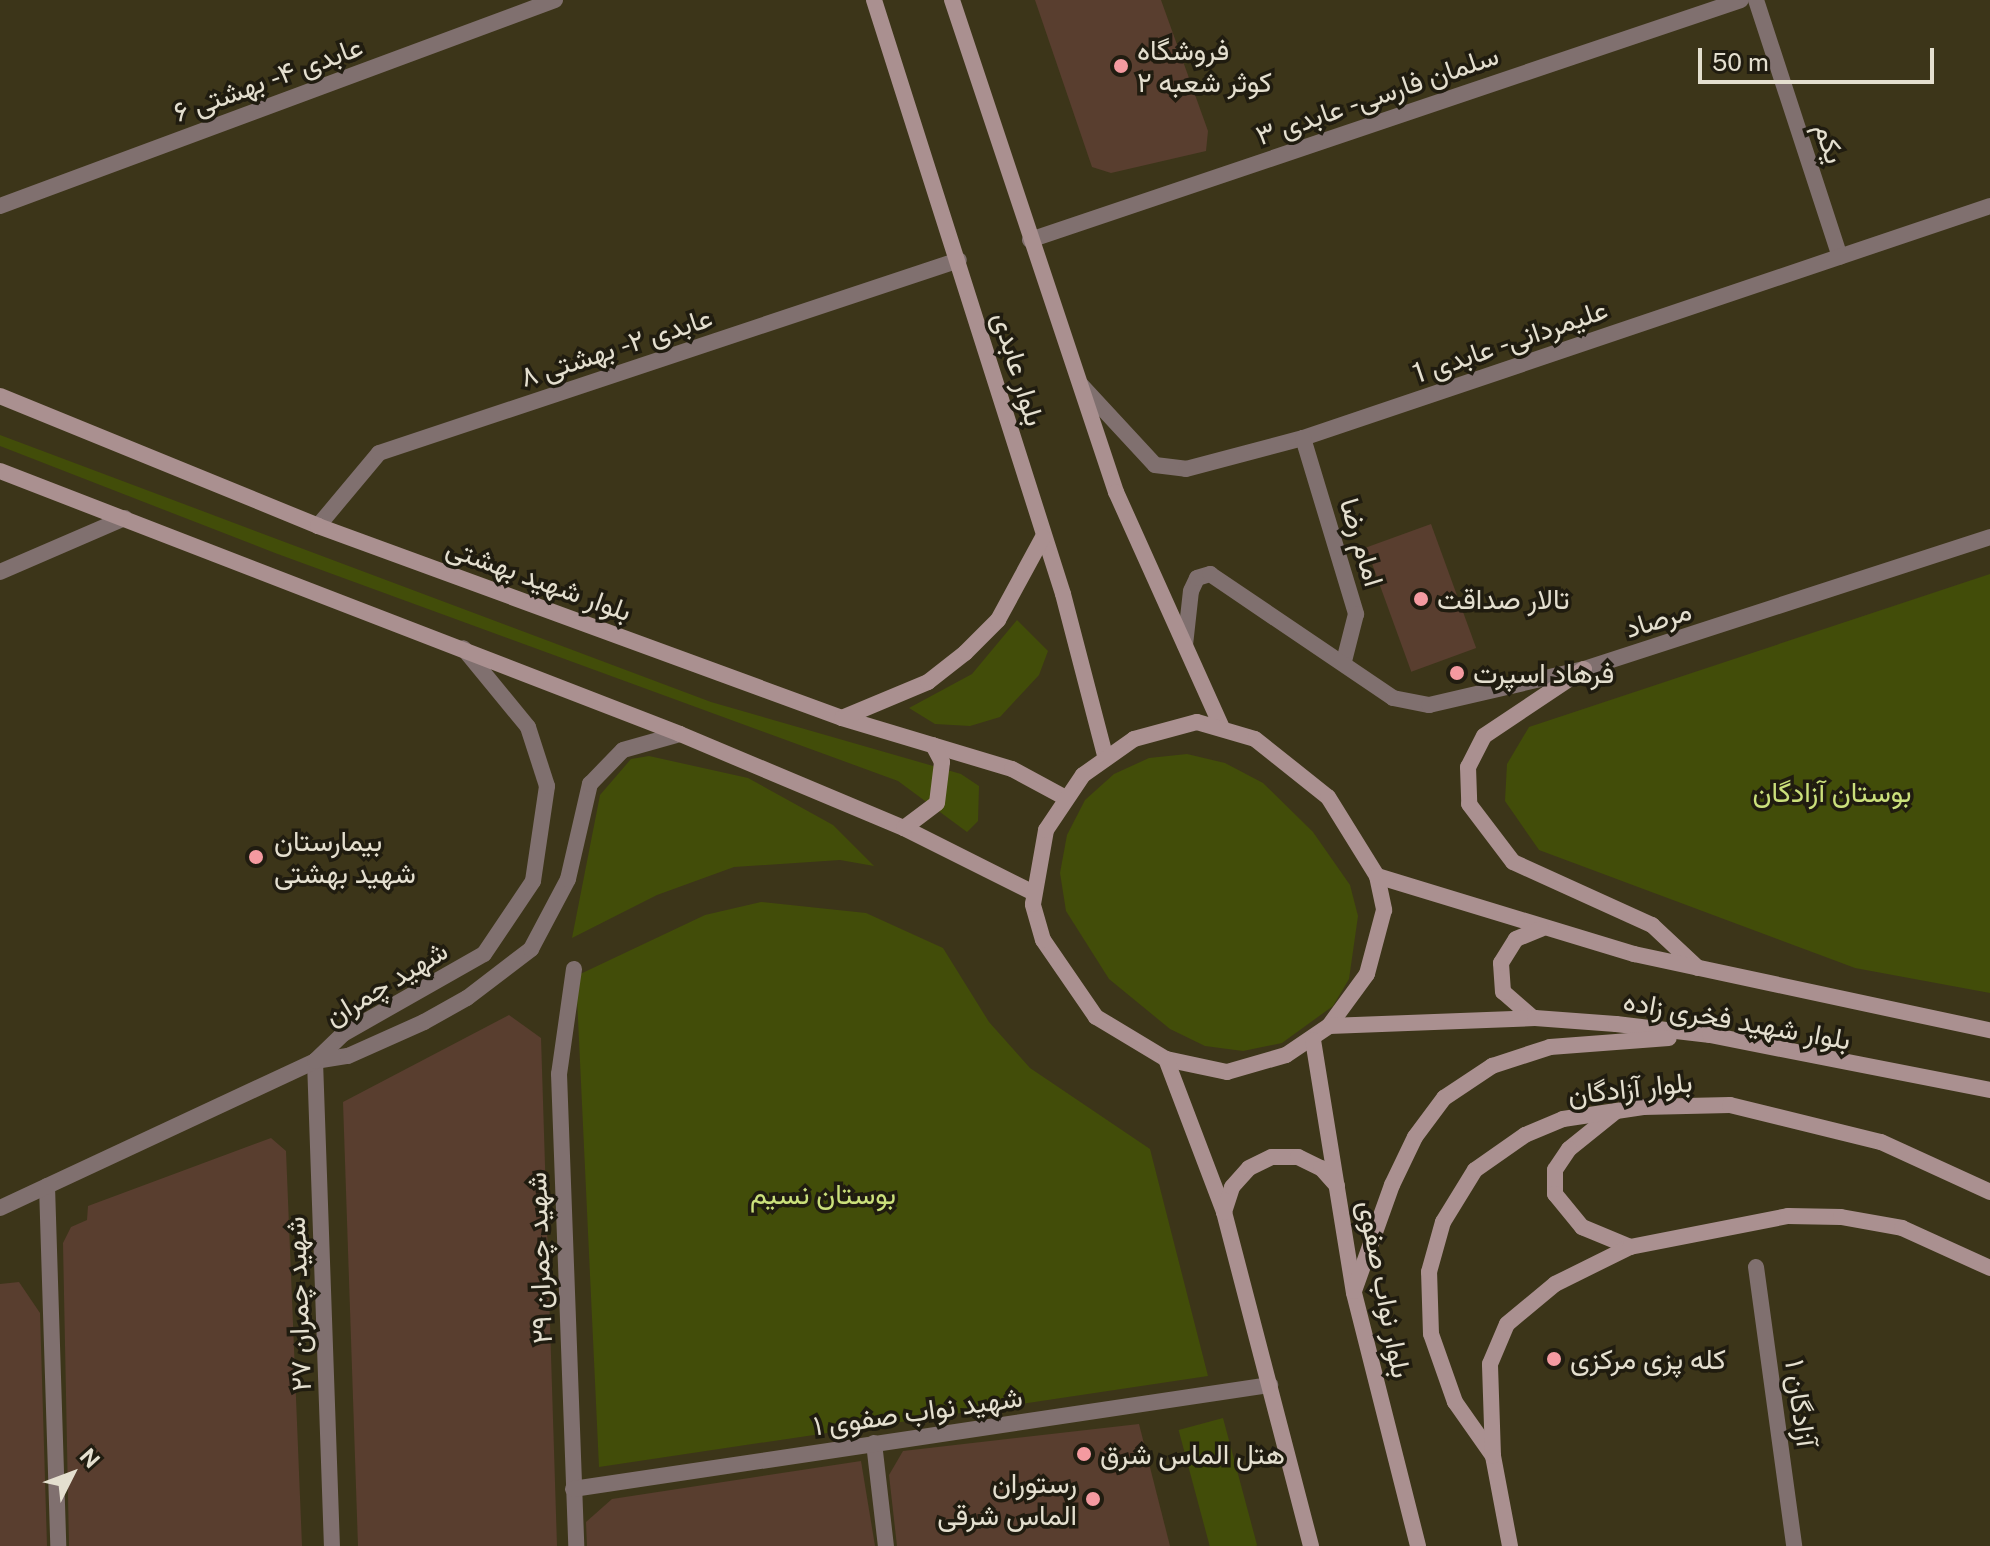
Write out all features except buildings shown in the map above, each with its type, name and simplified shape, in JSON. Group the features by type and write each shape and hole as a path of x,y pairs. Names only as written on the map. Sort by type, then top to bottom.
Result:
{"main road":[{"name":"بلوار عابدی","path":"874,0 959,260 1105,755"},
{"name":"بلوار عابدی","path":"952,0 1075,377 1139,547 1221,726"},
{"name":"بلوار شهید بهشتی","path":"0,396 318,526 842,718 1012,769 1064,797"},
{"path":"0,471 462,647 680,734 904,828 1034,893"},
{"path":"842,718 928,682 965,653 998,620 1043,537"},
{"path":"1584,669 1484,736 1468,767 1469,804 1513,862 1652,925 1699,969"},
{"path":"1221,726 1288,760 1328,797 1377,876 1384,910 1379,943 1362,983 1329,1026 1313,1040 1286,1055 1227,1072 1166,1059 1127,1040 1071,988 1043,940 1034,893 1046,830 1064,797 1105,755 1164,728 1221,726"},
{"path":"904,828 937,803 942,762 933,745"},
{"name":"بلوار شهید فخری زاده","path":"1377,876 1543,929 1699,969 1990,1030"},
{"path":"1535,1018 1511,1004 1500,977 1507,949 1543,929"},
{"name":"بلوار شهید فخری زاده","path":"1329,1026 1535,1018 1710,1035 1990,1090"},
{"path":"1354,1293 1392,1185 1444,1098 1492,1066 1550,1047 1710,1035"},
{"name":"بلوار نواب صفوی","path":"1313,1040 1354,1293 1418,1546"},
{"path":"1166,1059 1224,1212 1311,1546"},
{"name":"بلوار آزادگان","path":"1493,1456 1455,1402 1431,1334 1429,1272 1443,1222 1475,1170 1525,1135 1563,1119 1616,1111 1730,1105 1881,1142 1990,1192"},
{"path":"1616,1111 1569,1149 1555,1170 1555,1194 1582,1227 1630,1247"},
{"path":"1224,1212 1232,1187 1249,1168 1272,1157 1298,1157 1321,1168 1338,1187"},
{"path":"1510,1546 1493,1456 1490,1364 1507,1324 1555,1284 1630,1247 1715,1226 1841,1217 1902,1228 1990,1268"}],"street":[{"name":"عابدی ۴ - بهشتی ۶","path":"0,206 555,0"},
{"name":"سلمان فارسی - عابدی ۳","path":"1030,240 1741,0"},
{"name":"یکم","path":"1756,0 1840,257"},
{"name":"علیمردانی - عابدی 1","path":"1075,377 1128,442 1155,465 1186,469 1303,438 1990,206"},
{"name":"عابدی ۲ - بهشتی ۸","path":"318,526 379,453 959,260"},
{"name":"امام رضا","path":"1303,438 1356,614 1344,661"},
{"path":"0,572 125,518"},
{"name":"مرصاد","path":"1185,645 1191,591 1197,578 1210,574 1344,661 1393,698 1429,705 1584,669 1990,537"},
{"name":"شهید چمران","path":"0,1208 315,1061 343,1034 484,954 533,881 544,835 541,757 528,727 462,647"},
{"path":"315,1061 348,1056 424,1022 531,949 568,879 580,806 590,784 623,750 680,734"},
{"name":"شهید چمران ۲۹","path":"574,969 559,1074 576,1546"},
{"name":"شهید چمران ۲۷","path":"315,1061 332,1546"},
{"path":"47,1186 58,1546"},
{"name":"آزادگان ۱","path":"1756,1267 1794,1546"},
{"name":"شهید نواب صفوی ۱","path":"573,1489 1270,1385"},
{"path":"874,1443 886,1546"}],"green space":[{"path":"0,435 711,702 961,774 979,786 978,821 967,832 898,781 275,553 0,446"},
{"name":"بوستان آزادگان","path":"1990,574 1990,993 1855,968 1539,850 1505,801 1507,764 1529,727"},
{"path":"1017,620 1048,651 1039,675 1000,717 970,726 935,724 909,708 972,674"},
{"path":"1187,754 1225,763 1263,783 1313,832 1350,885 1358,916 1349,979 1333,1006 1282,1043 1243,1051 1205,1046 1170,1029 1109,979 1066,911 1060,873 1067,835 1085,800 1114,774 1149,758"},
{"path":"649,756 748,778 833,825 874,866 840,860 734,867 657,895 572,938 600,795 631,759"},
{"name":"بوستان نسیم","path":"761,902 866,913 943,948 989,1022 1030,1068 1150,1149 1208,1376 599,1467 576,976 705,915"},
{"path":"1223,1418 1257,1546 1210,1546 1179,1430"}],"place":[{"name":"فروشگاه کوثر شعبه ۲","path":"1121,66"},
{"name":"تالار صداقت","path":"1421,599"},
{"name":"فرهاد اسپرت","path":"1457,673"},
{"name":"بیمارستان شهید بهشتی","path":"256,857"},
{"name":"کله پزی مرکزی","path":"1554,1359"},
{"name":"هتل الماس شرق","path":"1084,1454"},
{"name":"رستوران الماس شرقی","path":"1093,1499"}]}
